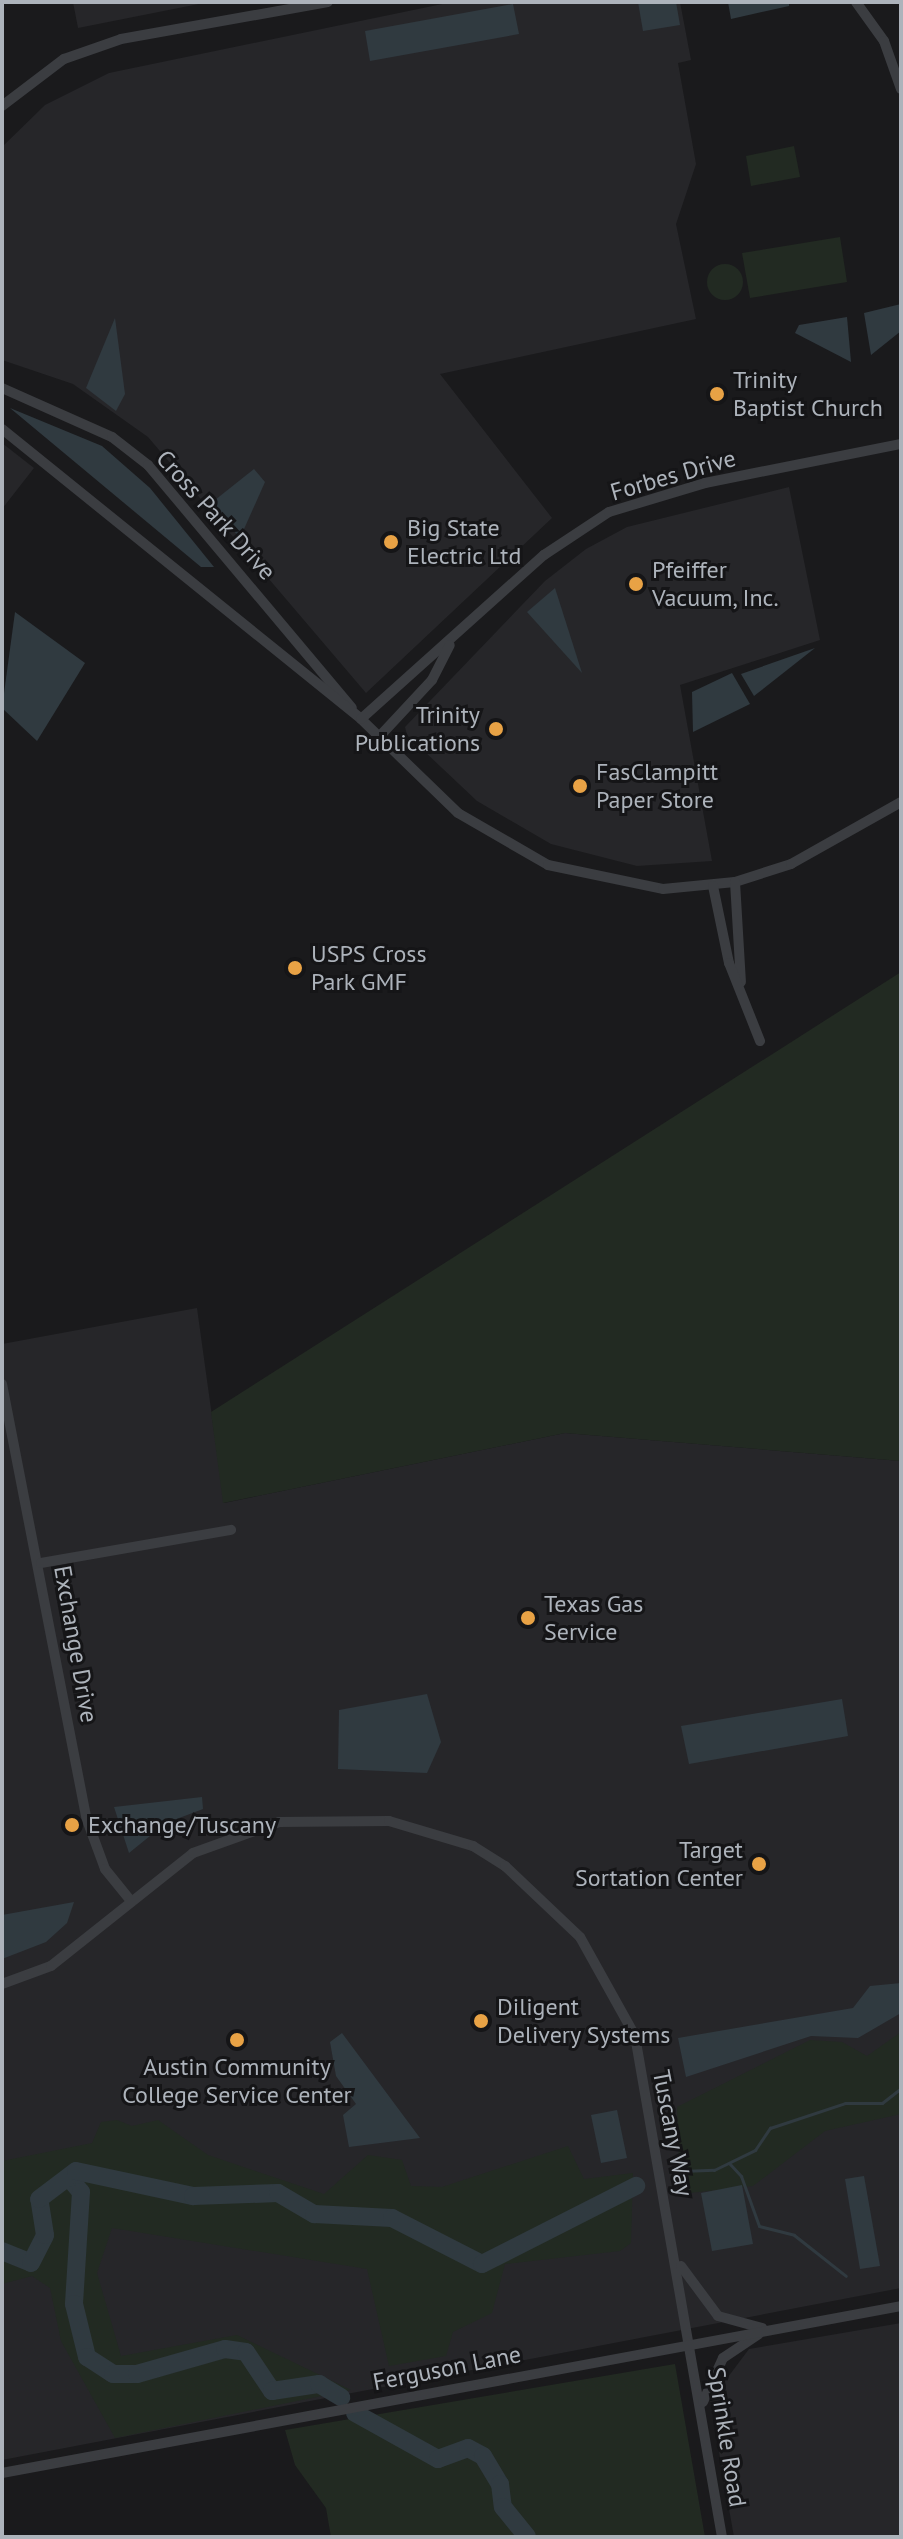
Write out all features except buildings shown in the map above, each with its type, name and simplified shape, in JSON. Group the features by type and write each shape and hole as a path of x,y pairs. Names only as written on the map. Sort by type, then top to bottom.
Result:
{"street":[{"path":"2,106 64,59 121,39 328,2"},
{"path":"856,2 884,41 901,89"},
{"name":"Cross Park Drive","path":"2,388 112,437 148,465 361,719 458,813 523,854 619,885 713,886 791,864 901,802"},
{"name":"Cross Park Drive","path":"2,429 361,719"},
{"name":"Forbes Drive","path":"361,719 451,643 544,555 609,512 705,483 901,444"},
{"name":"Forbes Drive","path":"379,737 432,680 451,643"},
{"path":"735,882 741,984"},
{"path":"713,886 729,963 741,984 760,1041"},
{"name":"Exchange Drive","path":"2,1384 41,1563 87,1820 105,1869 131,1901"},
{"path":"41,1563 231,1530"},
{"name":"Tuscany Way","path":"2,1984 51,1966 193,1853 231,1836 314,1817 428,1830 505,1866 580,1937 620,2000 635,2036 692,2342"},
{"path":"676,2258 718,2316 768,2329"},
{"name":"Ferguson Lane","path":"2,2473 692,2342 901,2306"},
{"path":"702,2407 723,2358 768,2329"},
{"name":"Sprinkle Road","path":"692,2342 722,2537"}],"shaded area":[{"path":"73,2 209,2 78,28"},
{"path":"452,2 680,2 691,60 678,63 696,164 676,224 696,319 440,374 552,518 366,693 148,437 73,384 2,360 2,147 45,105 109,73"},
{"path":"638,2 676,2 680,25 643,31"},
{"path":"728,2 789,2 789,6 731,19"},
{"path":"513,4 519,34 370,61 365,31"},
{"path":"794,146 800,177 751,186 746,156"},
{"path":"840,237 847,282 750,298 742,253"},
{"path":"725,264 737,270 743,282 737,294 725,300 713,294 707,282 713,270"},
{"path":"901,304 901,331 871,355 864,313"},
{"path":"847,317 851,362 795,333 799,325"},
{"path":"115,318 125,394 116,411 86,388"},
{"path":"10,408 102,446 150,488 214,567 201,567"},
{"path":"2,443 34,468 2,509"},
{"path":"254,469 265,482 240,538 210,504"},
{"path":"789,487 820,640 680,685 712,861 637,866 551,844 477,801 407,735 405,727 545,581 586,549 627,527"},
{"path":"555,588 582,673 527,612"},
{"path":"15,612 85,663 37,741 2,708"},
{"path":"815,648 754,696 741,674"},
{"path":"732,673 750,704 693,732 692,692"},
{"path":"901,972 901,1461 565,1433 223,1503 211,1412"},
{"path":"197,1308 224,1503 565,1433 901,1461 901,2288 2,2460 2,1344"},
{"path":"427,1694 441,1742 427,1773 338,1769 339,1710"},
{"path":"842,1699 848,1736 689,1764 681,1726"},
{"path":"202,1797 203,1809 166,1823 129,1853 114,1807"},
{"path":"74,1902 67,1923 46,1942 2,1959 2,1915"},
{"path":"901,1983 901,2013 858,2038 811,2036 686,2077 678,2038 853,2008 870,1986"},
{"path":"901,2032 901,2114 825,2131 753,2186 690,2193 679,2164 677,2107 810,2040 842,2042 867,2056"},
{"path":"342,2033 420,2138 349,2147 343,2115 356,2104 336,2076 330,2042"},
{"path":"617,2110 627,2158 601,2163 591,2115"},
{"path":"117,2120 132,2126 158,2120 208,2155 324,2194 368,2155 402,2160 411,2186 442,2187 568,2146 584,2179 633,2173 631,2243 620,2251 505,2264 492,2313 453,2332 446,2356 389,2366 367,2269 112,2228 97,2273 121,2356 237,2335 351,2390 115,2438 61,2341 50,2288 32,2276 2,2284 2,2161 92,2143 101,2122"},
{"path":"864,2176 880,2266 860,2269 845,2179"},
{"path":"742,2185 753,2244 712,2251 701,2193"},
{"path":"901,2323 901,2537 734,2537 710,2401 749,2349"},
{"path":"675,2364 705,2537 331,2537 326,2508 295,2465 285,2430"}],"waterway":[{"path":"681,2171 714,2170 755,2150 770,2128 845,2103 882,2103 901,2088"},
{"path":"729,2163 741,2176 759,2226 794,2235 846,2276"},
{"path":"2,2251 31,2263 45,2235 39,2199 76,2171 193,2196 278,2193 314,2214 392,2218 482,2264 636,2186"},
{"path":"70,2179 81,2192 74,2304 87,2357 113,2374 137,2374 225,2349 246,2352 272,2391 319,2384 341,2397"},
{"path":"355,2413 438,2459 468,2448 483,2456 500,2484 503,2507 527,2537"}],"place":[{"name":"Trinity Baptist Church","path":"717,394"},
{"name":"Big State Electric Ltd","path":"391,542"},
{"name":"Pfeiffer Vacuum, Inc.","path":"636,584"},
{"name":"Trinity Publications","path":"496,729"},
{"name":"FasClampitt Paper Store","path":"580,786"},
{"name":"USPS Cross Park GMF","path":"295,968"},
{"name":"Texas Gas Service","path":"528,1618"},
{"name":"Exchange/Tuscany","path":"72,1825"},
{"name":"Target Sortation Center","path":"759,1864"},
{"name":"Diligent Delivery Systems","path":"481,2021"},
{"name":"Austin Community College Service Center","path":"237,2040"}]}
